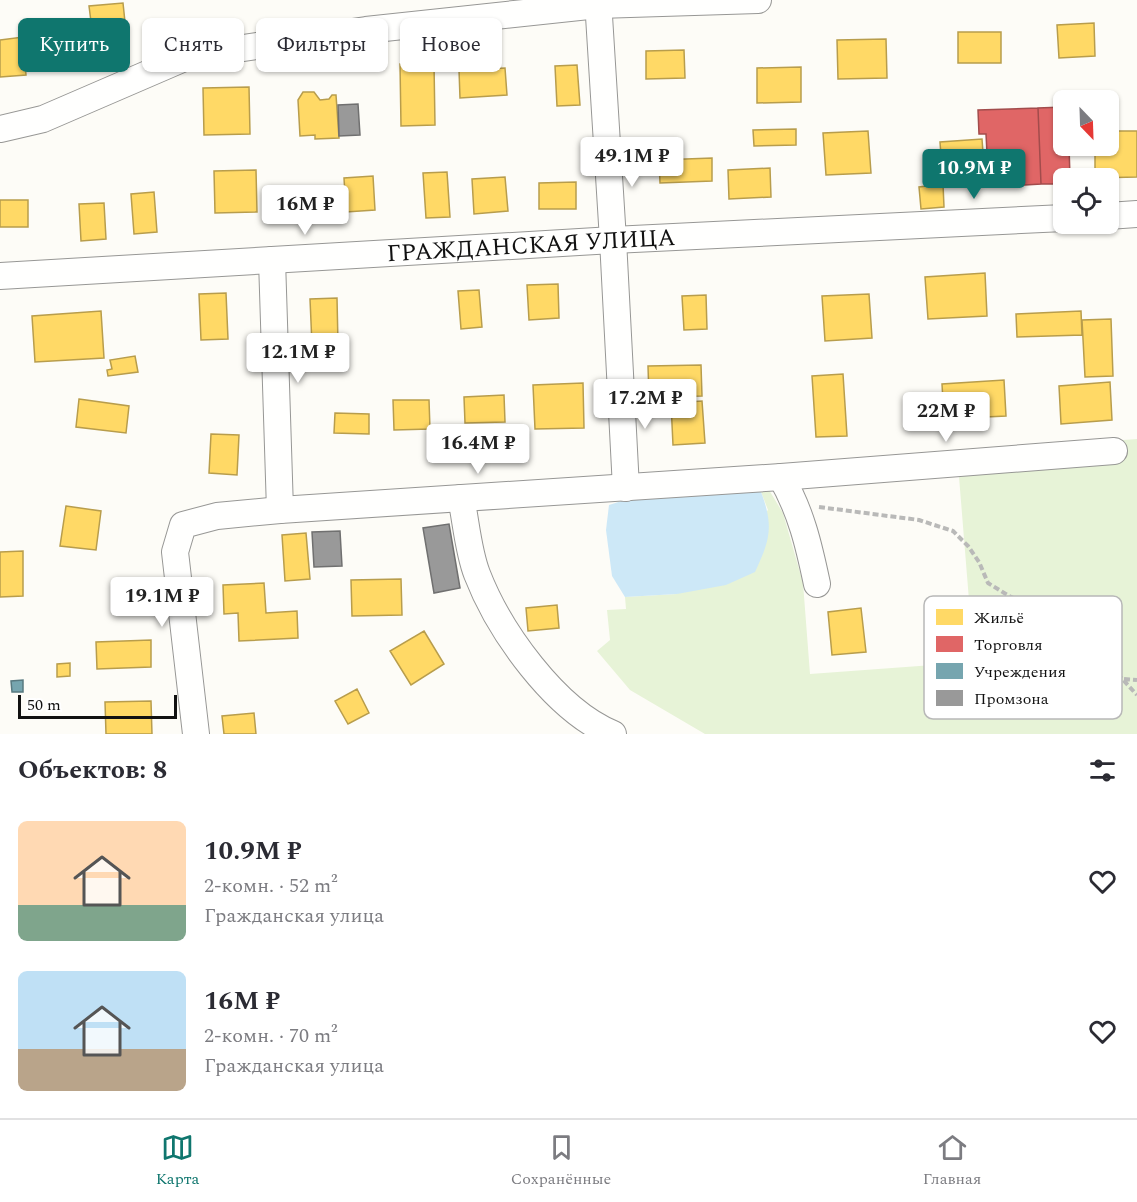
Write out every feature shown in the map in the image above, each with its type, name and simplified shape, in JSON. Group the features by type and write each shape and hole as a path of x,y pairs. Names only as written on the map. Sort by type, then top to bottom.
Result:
{"street":[{"path":"0,129 43,119 189,56 366,30 598,2 758,0"},
{"path":"598,2 626,488"},
{"path":"1119,215 1137,214"},
{"name":"ГРАЖДАНСКАЯ УЛИЦА","path":"0,276 613,240 1053,219"},
{"path":"272,260 280,510"},
{"path":"196,734 175,552 183,525 217,516 280,510 782,477 1114,451"},
{"path":"782,477 794,500 804,528 818,584"},
{"path":"461,498 476,572 499,620 545,684 594,726 614,734"}],"path":[{"path":"794,500 822,508 919,520 952,531 974,554 988,584 1009,596"},
{"path":"1123,679 1137,680"},
{"path":"1123,679 1137,695"}],"green space":[{"path":"1137,439 1137,734 705,734 630,690 597,651 610,640 607,610 626,609 625,597 677,594 768,510 761,492 769,490 783,513 803,583 810,674 924,666 924,719 1122,719 1122,596 969,596 957,452"}],"water":[{"path":"748,488 761,492 769,524 767,542 755,572 726,585 677,594 625,597 612,576 606,530 609,505 637,496"}],"building: Жильё":[{"path":"123,3 125,18 91,18 89,6"},
{"path":"1094,23 1095,56 1059,58 1057,25"},
{"path":"958,32 1001,32 1001,63 958,63"},
{"path":"18,38 18,72 26,72 26,75 0,77 0,40"},
{"path":"886,39 887,78 838,79 837,40"},
{"path":"684,50 685,78 646,79 646,51"},
{"path":"577,65 580,105 557,106 555,66"},
{"path":"801,67 801,102 757,103 757,68"},
{"path":"502,68 505,68 507,95 460,98 459,72 502,72"},
{"path":"400,72 434,72 435,125 401,126"},
{"path":"249,87 250,134 204,135 203,88"},
{"path":"303,92 314,92 320,100 336,95 339,138 315,139 315,135 300,136 298,100"},
{"path":"796,129 796,145 754,146 753,130"},
{"path":"868,131 871,173 826,175 823,133"},
{"path":"1119,131 1137,131 1137,177 1119,177 1119,168 1095,168 1095,156 1119,156"},
{"path":"982,139 985,180 943,183 940,142"},
{"path":"712,158 712,181 660,183 659,160"},
{"path":"770,168 771,197 729,199 728,170"},
{"path":"256,170 257,212 215,213 214,171"},
{"path":"447,172 450,217 426,218 423,173"},
{"path":"373,176 375,210 346,212 344,178"},
{"path":"505,177 508,211 474,214 472,179"},
{"path":"576,182 576,209 539,209 539,183"},
{"path":"943,184 944,207 921,209 919,187"},
{"path":"154,192 157,232 134,234 131,194"},
{"path":"0,200 28,200 28,227 0,227"},
{"path":"104,203 106,239 81,241 79,204"},
{"path":"985,273 987,316 928,319 925,277"},
{"path":"558,284 559,318 529,320 527,285"},
{"path":"479,290 482,327 461,329 458,291"},
{"path":"226,293 228,339 201,340 199,294"},
{"path":"869,294 872,338 825,341 822,296"},
{"path":"706,295 707,329 684,330 682,296"},
{"path":"337,298 338,344 312,345 310,299"},
{"path":"101,311 104,358 35,362 32,316"},
{"path":"1081,311 1082,335 1017,337 1016,314"},
{"path":"1111,319 1113,376 1085,377 1082,320"},
{"path":"135,356 138,372 108,376 107,370 112,369 110,360"},
{"path":"701,365 702,396 649,397 648,366"},
{"path":"843,374 847,436 816,437 812,376"},
{"path":"1004,380 1006,416 944,419 942,384"},
{"path":"1110,382 1112,420 1061,424 1059,386"},
{"path":"583,383 584,428 535,429 533,385"},
{"path":"504,395 505,422 465,423 464,397"},
{"path":"79,399 129,406 126,433 76,427"},
{"path":"393,400 429,400 430,429 394,430"},
{"path":"702,401 705,443 673,445 671,403"},
{"path":"335,413 369,414 369,434 334,433"},
{"path":"211,434 239,435 237,475 209,473"},
{"path":"66,506 101,511 96,550 60,546"},
{"path":"306,533 310,579 285,581 282,535"},
{"path":"23,551 23,596 0,597 0,552"},
{"path":"401,579 402,615 352,616 351,580"},
{"path":"264,583 266,613 297,611 298,638 239,641 238,613 224,614 223,585"},
{"path":"557,605 559,628 528,631 526,608"},
{"path":"861,608 866,652 832,655 828,612"},
{"path":"424,631 444,664 411,685 390,651"},
{"path":"151,640 151,667 97,669 96,642"},
{"path":"70,663 70,676 57,677 57,664"},
{"path":"357,689 369,713 348,724 335,701"},
{"path":"151,701 152,734 106,734 105,702"},
{"path":"254,713 256,734 224,734 222,716"}],"building: Торговля":[{"path":"1053,107 1053,156 1069,156 1070,168 1053,168 1053,184 1041,184 1038,108"},
{"path":"1038,108 1041,184 1007,186 1006,152 987,153 986,134 979,134 978,110"}],"building: Учреждения":[{"path":"23,680 23,692 12,692 11,681"}],"building: Промзона":[{"path":"358,104 360,135 339,136 338,105"},
{"path":"449,524 460,588 434,593 423,528"},
{"path":"340,531 342,566 314,567 312,532"}]}
